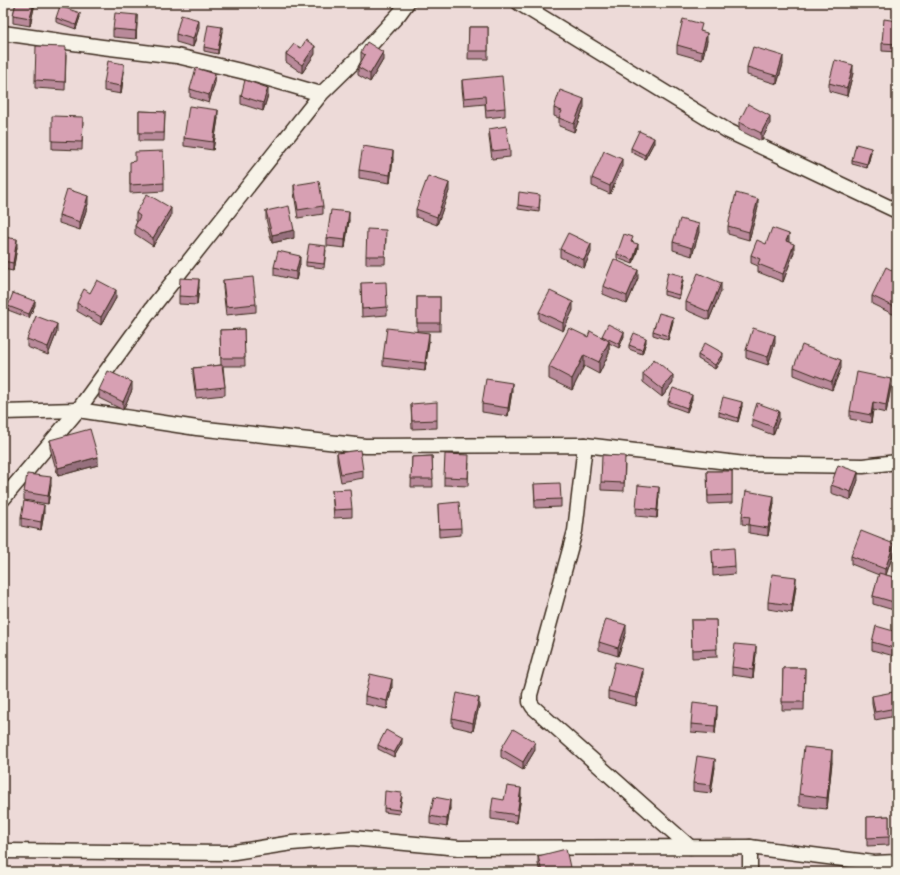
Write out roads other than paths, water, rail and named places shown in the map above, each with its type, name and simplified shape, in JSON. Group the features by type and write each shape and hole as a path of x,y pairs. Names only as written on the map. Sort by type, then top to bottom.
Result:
{"street":[{"path":"3,499 78,410 155,304 321,94 369,46 399,14 407,3"},
{"path":"519,3 728,131 897,211"},
{"path":"3,32 102,48 177,56 245,72 321,94"},
{"path":"3,412 78,410 197,428 365,446 585,445 745,464 863,466 897,462"},
{"path":"585,445 575,531 530,695 530,702 533,707 690,847"},
{"path":"3,851 228,853 292,843 352,838 459,848 533,849 750,847 874,863 897,862"},
{"path":"750,847 750,872"}]}
